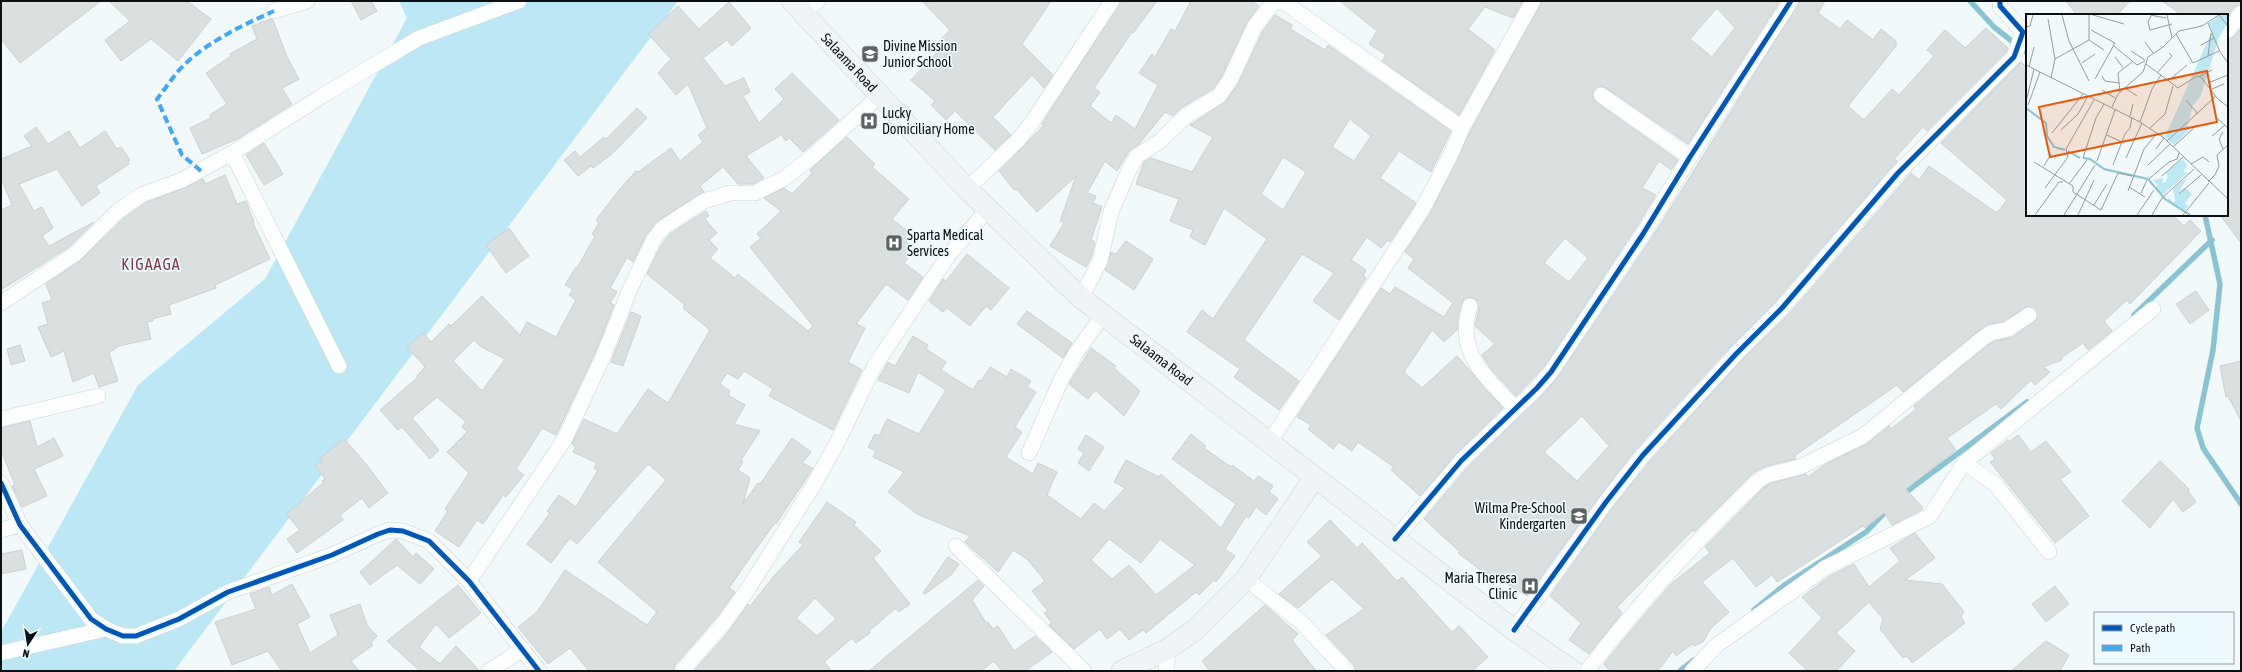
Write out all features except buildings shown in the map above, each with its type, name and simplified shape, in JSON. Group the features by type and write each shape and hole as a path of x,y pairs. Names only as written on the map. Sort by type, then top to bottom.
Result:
{"main road":[{"name":"Salaama Road","path":"804,5 879,96 987,210 1081,298 1514,630 1573,671"},
{"path":"1122,671 1168,649 1196,629 1246,579 1314,478"}],"street":[{"path":"274,11 307,1"},
{"path":"1,303 75,254 118,211 141,195 182,180 232,153 322,96 419,38 519,1"},
{"path":"967,189 1018,140 1112,1"},
{"path":"1081,298 1100,261 1111,212 1128,170 1137,156 1160,141 1186,116 1219,96 1230,80 1254,26 1275,1"},
{"path":"1282,1 1462,128"},
{"path":"1269,443 1422,210 1462,128 1533,1"},
{"path":"1395,539 1461,461 1551,372 1643,234 1690,157 1791,1"},
{"path":"1514,630 1606,502 1644,455 1736,354 1782,308 1898,173 2016,53 2023,32 2000,6 2000,1"},
{"path":"2228,30 2241,13"},
{"path":"1601,94 1690,157"},
{"path":"469,581 567,435 604,357 631,287 654,239 664,227 704,201 730,193 756,193 785,178 814,155 879,96"},
{"path":"232,153 338,366"},
{"path":"682,671 723,624 746,592 813,486 836,445 875,365 948,256 987,210"},
{"path":"1470,306 1466,316 1466,334 1474,363 1515,408"},
{"path":"1692,671 1717,645 1825,568 1930,516 1964,463 2153,309"},
{"path":"1029,453 1061,380 1076,353 1103,315"},
{"path":"1587,671 1645,599 1682,558 1759,480 1768,475 1800,467 1863,436 1983,338 1991,333 2008,329 2028,315"},
{"path":"1,419 98,396"},
{"path":"1964,463 1995,484 2049,552"},
{"path":"1,483 20,524 91,619 106,630 123,636 136,636 180,619 228,592 297,568 390,530 414,534 429,541 469,581 540,671"},
{"path":"1,530 20,524"},
{"path":"956,546 1084,671"},
{"path":"1246,579 1302,622 1347,671"},
{"path":"1,654 106,630"},
{"path":"489,671 523,649"},
{"path":"1166,671 1168,649"}],"shaded area":[{"path":"399,1 678,1 174,671 1,671 1,632 138,385 265,279 407,18"}],"waterway":[{"path":"1970,1 1994,27 2026,52"},
{"path":"2205,216 2220,284 2213,350 2197,428 2203,448 2241,504"},
{"path":"2134,315 2212,240"},
{"path":"1902,495 2027,402"},
{"path":"1754,610 1786,584 1866,532 1889,508"},
{"path":"1681,670 1694,660"}],"marked path":[{"path":"201,171 182,155 157,99 178,71 206,47 274,11"}],"cycle path":[{"path":"1395,539 1461,461 1537,388 1551,372 1643,234 1690,157 1791,1"},
{"path":"1514,630 1606,502 1643,455 1736,354 1782,308 1898,173 2014,57 2023,32 2000,6 2000,1"},
{"path":"1,483 20,525 91,619 106,629 123,636 136,636 179,619 228,592 332,555 378,534 390,530 403,531 429,541 469,581 539,671"}],"place":[{"name":"Divine Mission Junior School","path":"870,54"},
{"name":"Lucky Domiciliary Home","path":"869,121"},
{"name":"Sparta Medical Services","path":"894,243"},
{"name":"Wilma Pre-School Kindergarten","path":"1579,516"},
{"name":"Maria Theresa Clinic","path":"1530,586"}],"district":[{"name":"KIGAAGA","path":"151,264"}]}
